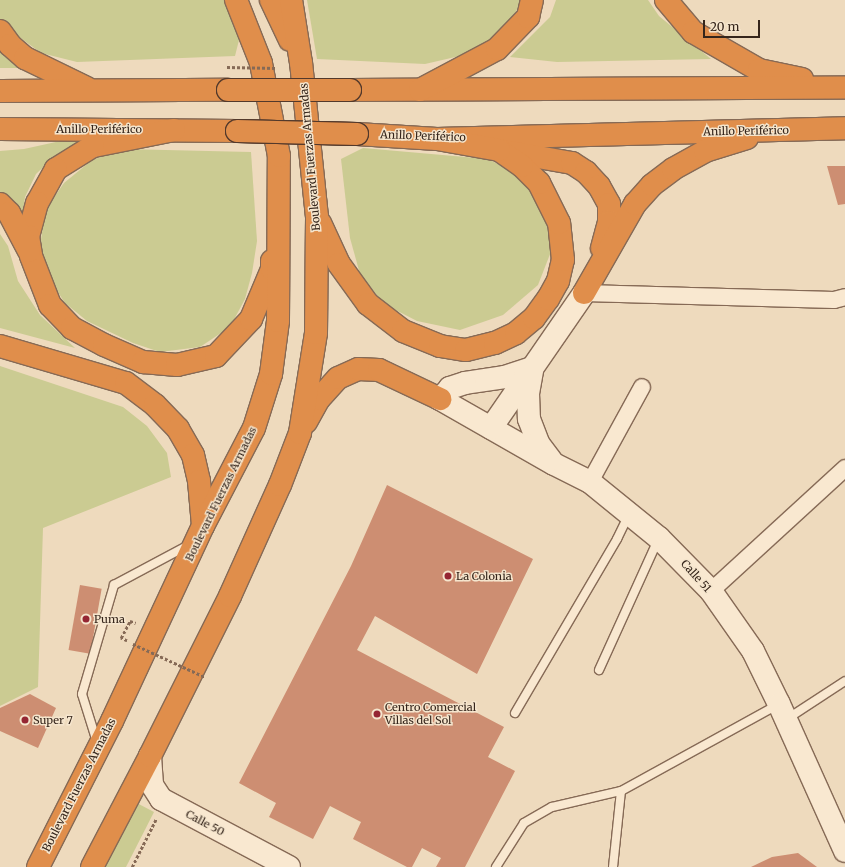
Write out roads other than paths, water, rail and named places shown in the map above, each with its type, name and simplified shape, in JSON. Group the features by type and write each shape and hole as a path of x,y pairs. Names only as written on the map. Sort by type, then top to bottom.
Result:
{"highway":[{"name":"Boulevard Fuerzas Armadas","path":"38,867 99,748 200,534 254,428 271,374 278,321 279,156 261,63 236,0"},
{"path":"271,0 301,63"},
{"name":"Boulevard Fuerzas Armadas","path":"92,867 150,756 233,589 280,485 300,434 316,333 317,217 301,63 291,0"},
{"path":"417,91 497,49 528,17 532,0"},
{"path":"666,0 693,32 759,70 844,87"},
{"path":"0,31 10,44 25,58 94,91"},
{"path":"0,91 417,91 844,87"},
{"name":"Anillo Periférico","path":"0,129 237,131 357,134 437,139 845,128"},
{"path":"31,256 28,236 37,203 56,170 93,146 174,130"},
{"path":"584,293 635,204 652,185 673,169 705,151 773,130"},
{"path":"437,139 572,163 586,172 599,186 609,204 609,222 604,241 584,293"},
{"path":"317,217 339,264 368,304 403,331 440,346 466,350 495,343 516,333 534,318 548,299 558,281 563,260 559,223 539,183 522,166 499,150"},
{"path":"0,204 9,213 31,256 50,305 72,328 143,362 177,365 216,356 251,319 272,269 278,216"},
{"path":"0,346 126,383 156,405 178,429 193,455 199,481 200,534"},
{"path":"300,434 319,398 338,378 358,369 379,370 440,399"}],"street":[{"path":"491,428 584,293 834,300 845,297"},
{"path":"440,399 450,388 465,383 505,377 532,368"},
{"path":"532,368 528,393 530,419 538,443 554,464"},
{"path":"590,482 642,387"},
{"name":"Calle 51","path":"440,399 554,464 590,482 660,538 710,592 753,652 783,712 844,846"},
{"path":"710,592 845,468"},
{"name":"Calle 50","path":"150,756 152,785 160,799 290,867"}],"lane":[{"path":"516,713 617,539 630,513"},
{"path":"99,748 82,694 114,585 200,534"},
{"path":"599,670 660,538"},
{"path":"496,867 524,823 552,807 621,791 845,681"},
{"path":"613,867 621,791"}],"place":[{"name":"La Colonia","path":"448,576"},
{"name":"Puma","path":"86,619"},
{"name":"Centro Comercial Villas del Sol","path":"377,714"},
{"name":"Super 7","path":"25,720"}]}
